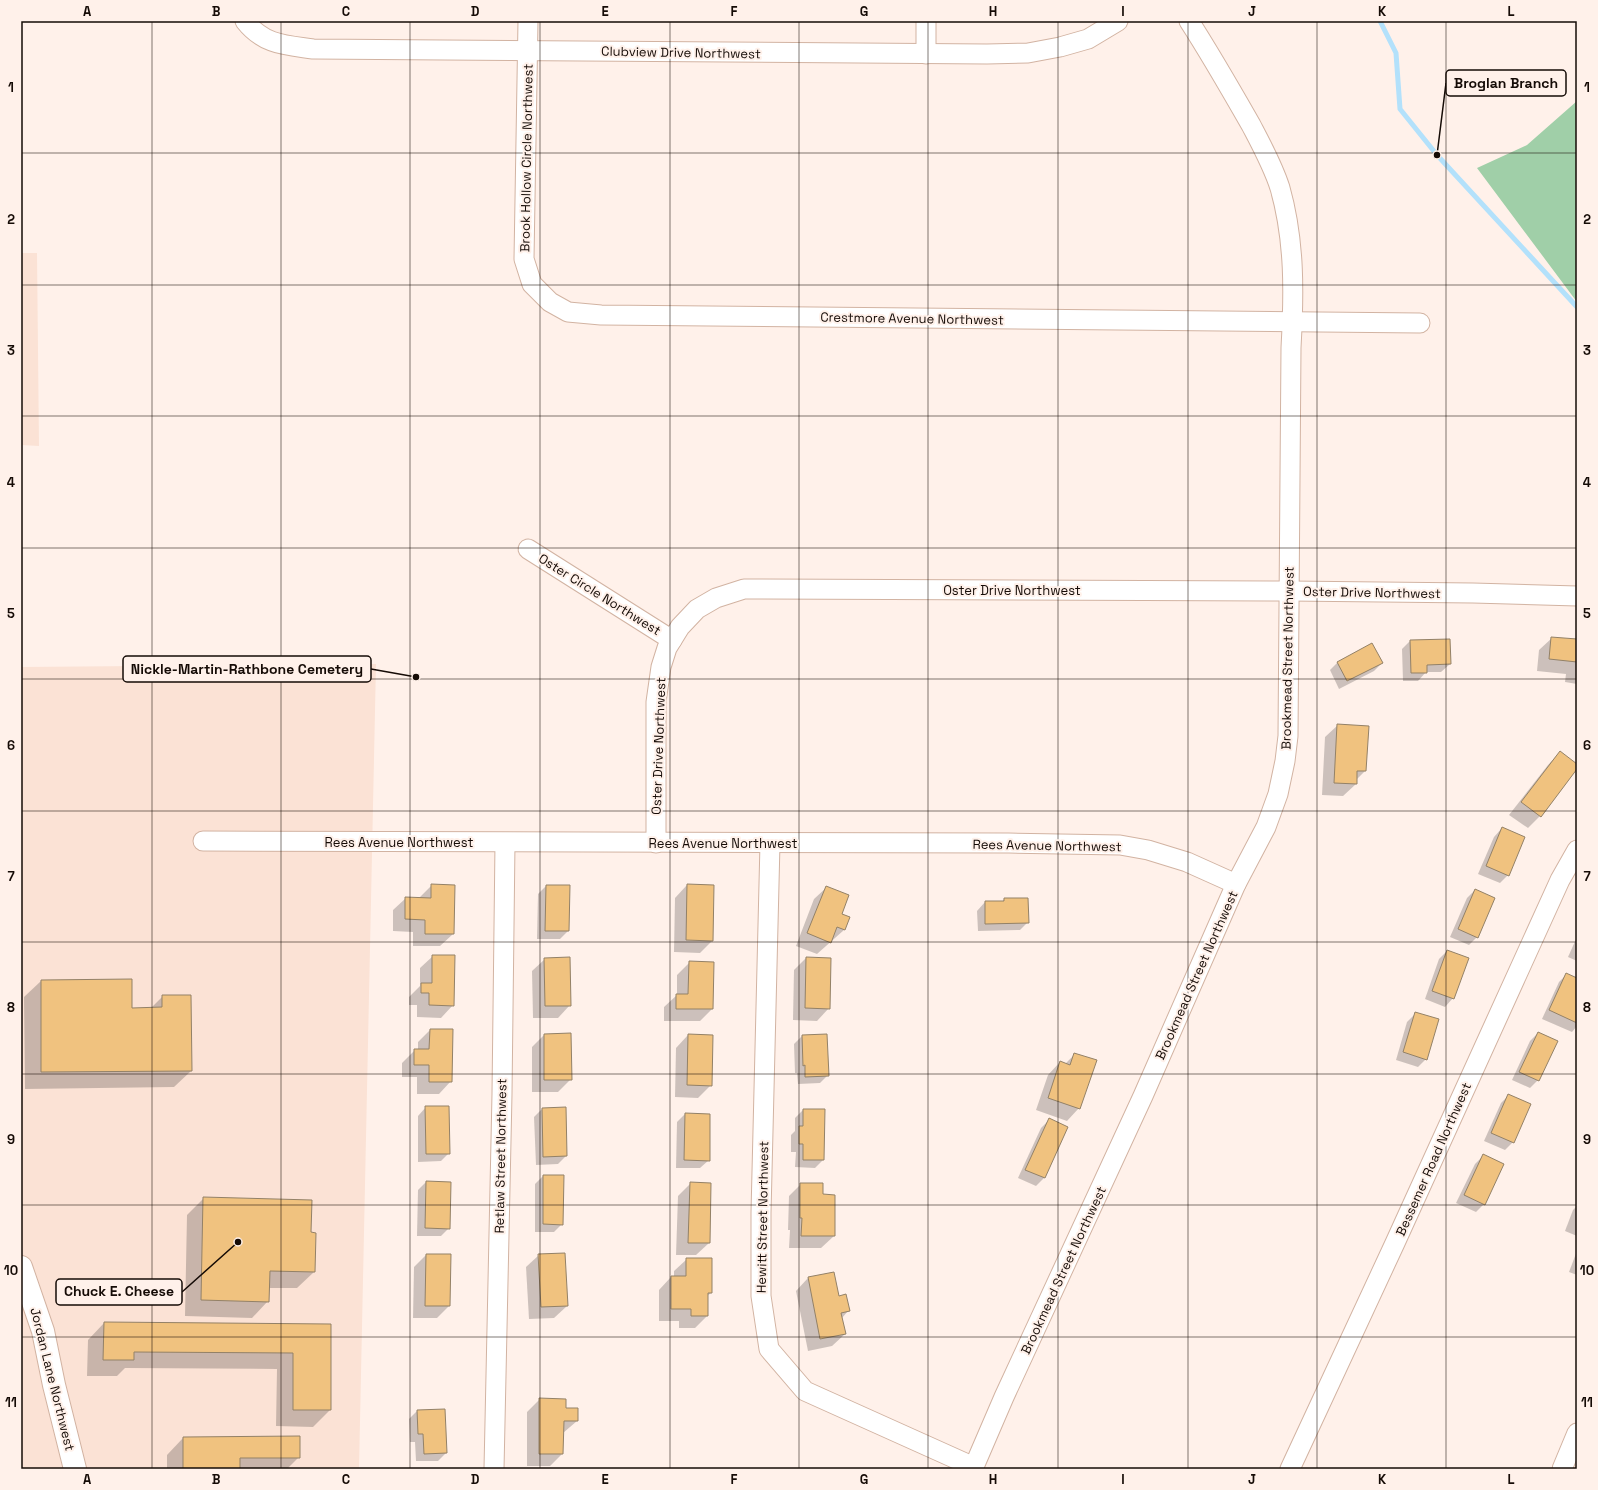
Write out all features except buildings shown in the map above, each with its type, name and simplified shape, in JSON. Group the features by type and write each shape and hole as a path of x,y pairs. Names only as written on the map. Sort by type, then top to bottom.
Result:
{"main road":[{"name":"Jordan Lane Northwest","path":"21,1267 43,1331 54,1385 75,1469"}],"street":[{"name":"Clubview Drive Northwest","path":"245,21 266,40 313,49 926,54 1028,53 1088,39 1118,21"},
{"name":"Brook Hollow Circle Northwest","path":"528,21 524,259 532,284 538,291"},
{"path":"926,21 926,54"},
{"name":"Brookmead Street Northwest","path":"974,1468 1004,1397 1146,1089 1236,884 1266,827 1278,794 1285,761 1288,736 1292,322 1294,291 1289,230 1278,182 1271,163 1225,77 1189,21"},
{"name":"Crestmore Avenue Northwest","path":"538,291 550,302 568,312 601,315 1420,323"},
{"name":"Oster Circle Northwest","path":"528,549 672,640"},
{"name":"Oster Drive Northwest","path":"656,843 656,702 660,667 667,648 672,640 680,628 697,610 716,598 744,589 1289,591 1577,596"},
{"name":"Rees Avenue Northwest","path":"203,841 656,843 770,842 1120,845 1148,850 1187,862 1236,884"},
{"name":"Retlaw Street Northwest","path":"494,1469 502,1094 505,842"},
{"name":"Hewitt Street Northwest","path":"770,842 761,1274 761,1296 769,1349 805,1391 974,1468"},
{"name":"Bessemer Road Northwest","path":"1290,1469 1392,1250 1560,880 1577,850"},
{"path":"1562,1469 1577,1433"}],"shaded area":[{"path":"21,253 37,253 39,446 21,445"},
{"path":"376,664 359,1469 21,1469 21,667"}],"green space":[{"path":"1577,101 1577,302 1477,168 1527,145"}],"waterway":[{"path":"1380,21 1396,53 1400,109 1437,155 1577,307"}],"place":[{"name":"Broglan Branch","path":"1437,155"},
{"name":"Nickle-Martin-Rathbone Cemetery","path":"416,677"},
{"name":"Chuck E. Cheese","path":"238,1242"}]}
